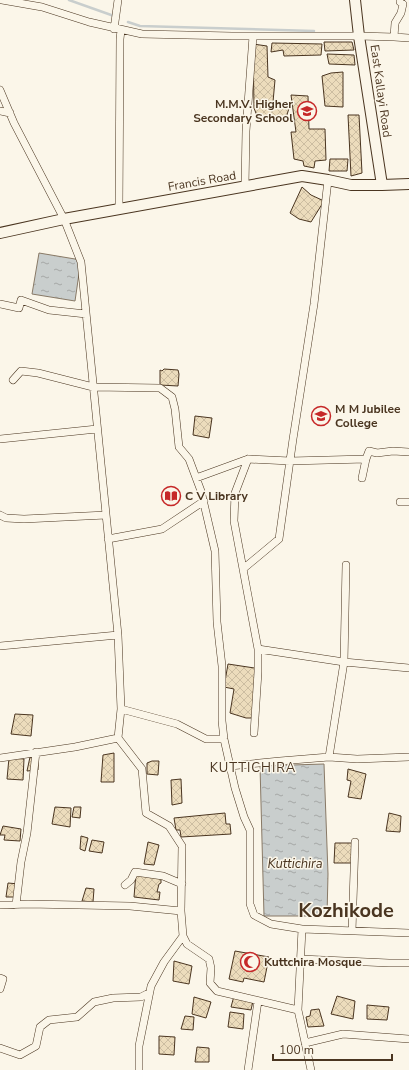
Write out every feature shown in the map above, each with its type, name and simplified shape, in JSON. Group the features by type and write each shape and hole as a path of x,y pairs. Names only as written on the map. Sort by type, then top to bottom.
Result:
{"main road":[{"name":"East Kallayi Road","path":"355,0 359,36 382,185"},
{"name":"Francis Road","path":"0,233 64,219 302,176 351,185 409,185"}],"street":[{"path":"2,0 42,7 118,29 142,34 394,36 409,38"},
{"path":"118,0 118,29 120,39 119,209"},
{"path":"394,36 395,23 401,12 403,4 400,0"},
{"path":"245,186 246,131 253,36"},
{"path":"0,90 34,162 64,219 81,262 118,635 121,709 118,738 142,769 146,812 169,826 182,846 181,911 184,936 187,944 209,959 211,968 210,983 217,991 298,1010"},
{"path":"0,111 10,113"},
{"path":"243,569 279,539 314,304 328,180"},
{"path":"0,304 19,308 21,300 49,310 86,314"},
{"path":"13,380 21,371 38,373 93,387 160,388 172,397 175,409 179,447 189,459 201,491 215,551 217,622 222,666 222,721 224,739 235,788 244,817 250,830 250,904 254,915 271,924 302,929 409,933"},
{"path":"0,439 98,429"},
{"path":"362,478 369,451 377,453 393,451 409,452"},
{"path":"248,459 235,493 234,521 258,649 254,733"},
{"path":"196,478 248,459 290,461 366,459"},
{"path":"108,539 162,529 204,501"},
{"path":"400,502 409,502"},
{"path":"0,515 6,518 24,519 106,515"},
{"path":"329,757 344,662 346,565"},
{"path":"0,646 118,635"},
{"path":"258,649 344,662 409,668"},
{"path":"121,709 176,724 206,739 224,739"},
{"path":"0,758 118,738"},
{"path":"16,905 21,862 27,833 36,752"},
{"path":"230,766 280,760 329,757 357,759 409,757"},
{"path":"352,931 355,842"},
{"path":"125,885 131,880 136,872 163,876 182,884"},
{"path":"0,905 130,906 181,911"},
{"path":"302,929 298,1010 311,1070"},
{"path":"139,1070 139,1046 151,986 164,962 184,936"},
{"path":"301,959 409,963"},
{"path":"0,978 3,978 0,989"},
{"path":"0,1048 20,1055 36,1046 40,1027 49,1020 77,1017 94,1002 113,998 141,997 149,993"},
{"path":"248,1070 258,1001"},
{"path":"305,1043 343,1034 409,1039"}],"water":[{"path":"39,253 81,260 75,301 32,294"},
{"name":"Kuttichira","path":"324,764 328,874 327,916 264,916 260,766"}],"building":[{"path":"324,42 352,42 354,50 325,51"},
{"path":"272,43 322,44 321,55 284,56 283,50 271,52"},
{"path":"253,44 267,46 268,77 275,80 273,102 290,105 286,118 257,116 254,108"},
{"path":"327,54 354,55 355,65 329,64"},
{"path":"343,72 343,107 325,106 322,76 331,73"},
{"path":"291,95 308,96 309,129 325,129 326,160 315,161 314,168 304,166 303,161 294,159 291,132 296,132"},
{"path":"348,115 359,115 362,173 351,176"},
{"path":"330,159 348,159 347,171 329,171"},
{"path":"302,187 311,195 324,201 311,222 299,219 290,213"},
{"path":"164,369 178,370 178,386 160,385 160,370 162,371"},
{"path":"195,416 212,418 209,438 193,435"},
{"path":"228,664 261,669 254,718 246,718 230,713 234,689 224,687"},
{"path":"15,714 33,715 31,736 11,734"},
{"path":"114,753 114,782 101,782 103,755"},
{"path":"38,756 38,770 27,771 30,757"},
{"path":"9,758 24,759 23,780 7,779"},
{"path":"159,761 158,775 147,774 147,763"},
{"path":"348,769 366,774 361,799 348,797 351,781 347,780"},
{"path":"181,779 182,803 172,805 171,780"},
{"path":"55,807 71,808 70,827 52,824"},
{"path":"74,807 81,807 80,818 72,817"},
{"path":"225,813 226,824 230,824 231,834 181,837 180,830 176,830 174,818"},
{"path":"389,813 401,816 400,832 386,831"},
{"path":"3,826 21,829 20,841 4,840 5,835 0,835"},
{"path":"81,836 88,838 85,851 80,849"},
{"path":"92,840 104,842 102,853 89,851"},
{"path":"148,842 159,845 154,865 144,864"},
{"path":"335,843 354,843 354,863 334,863"},
{"path":"136,873 161,879 157,892 160,892 159,900 134,897"},
{"path":"8,883 19,884 19,897 6,897"},
{"path":"86,888 94,889 93,902 82,901"},
{"name":"Kuttchira Mosque","path":"235,951 269,957 264,982 244,978 243,982 229,979"},
{"path":"174,961 192,966 189,984 173,981"},
{"path":"234,996 253,1001 251,1010 231,1007"},
{"path":"337,996 355,1001 353,1019 331,1014"},
{"path":"194,997 211,1002 206,1018 192,1014"},
{"path":"367,1005 389,1007 387,1020 367,1019"},
{"path":"319,1009 324,1026 308,1027 306,1017 310,1016 311,1010"},
{"path":"230,1012 244,1014 243,1029 228,1027"},
{"path":"185,1016 194,1017 193,1030 181,1029"},
{"path":"159,1036 175,1037 174,1055 159,1054"},
{"path":"197,1047 209,1048 209,1062 195,1062"}],"waterway":[{"path":"69,0 114,16"},
{"path":"128,22 140,26 314,31"}],"place":[{"name":"M.M.V. Higher Secondary School","path":"307,111"},
{"name":"M M Jubilee College","path":"321,416"},
{"name":"C V Library","path":"171,496"},
{"name":"Kuttchira Mosque","path":"250,962"}],"district":[{"name":"KUTTICHIRA","path":"253,767"},
{"name":"Kozhikode","path":"346,910"}]}
